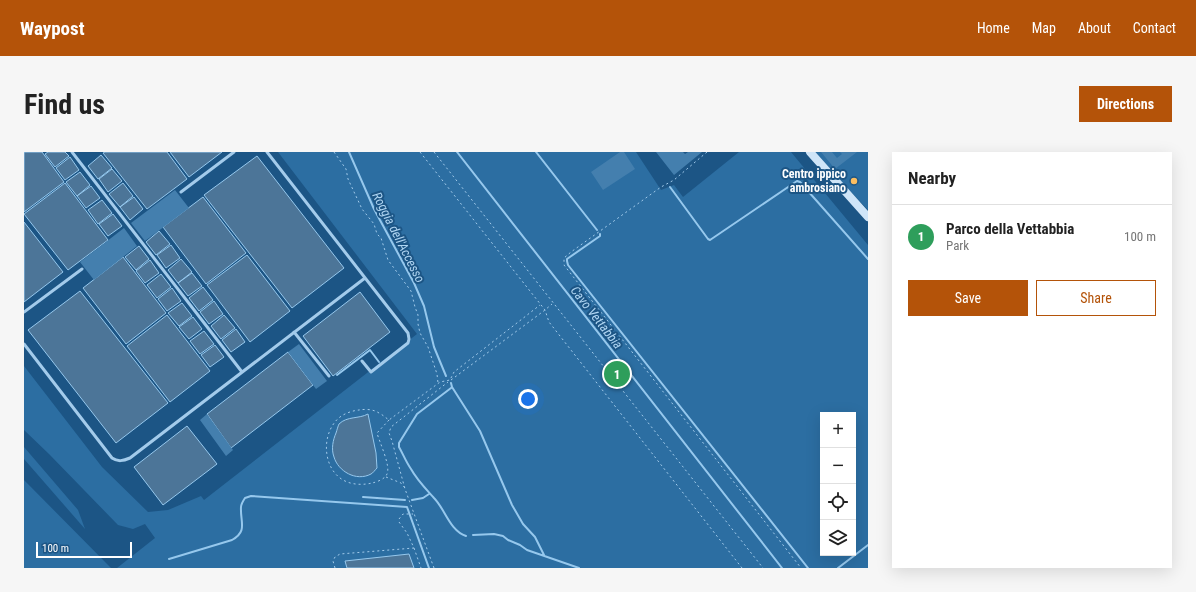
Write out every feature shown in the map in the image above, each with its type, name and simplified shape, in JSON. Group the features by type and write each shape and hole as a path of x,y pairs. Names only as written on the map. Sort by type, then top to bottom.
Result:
{"street":[{"path":"810,152 868,217"}],"lane":[{"path":"72,152 242,372"},
{"path":"181,192 234,152"},
{"path":"267,152 408,333 408,343 371,372 362,361"},
{"path":"24,312 82,269"},
{"path":"24,344 112,458 116,461 125,460 130,458 365,278"},
{"path":"294,332 329,376"}],"path":[{"path":"334,152 346,169 348,179 362,209 374,224 377,234 381,238 388,260 411,291 418,315 420,332 428,348 438,384"},
{"path":"420,152 545,310 549,322 742,568"},
{"path":"434,152 763,568"},
{"path":"708,152 674,180 661,187 571,252 564,258 564,265 801,568"},
{"path":"434,568 413,514 405,488 389,433 391,427 450,380 553,303"},
{"path":"450,380 454,372 540,305"},
{"path":"389,420 378,412 365,409 350,411 335,421 329,432 326,453 329,464 336,474 345,481 356,484 378,482 385,477 388,473 388,467 377,433 389,420 440,382 450,380"},
{"path":"385,477 401,483 405,488"},
{"path":"413,514 404,514 399,519 399,522 407,533 421,568"},
{"path":"335,568 333,561 335,557 340,554 414,548"}],"shaded area":[{"path":"24,152 42,152 64,182 24,212"},
{"path":"48,152 65,152 69,156 55,167 45,154"},
{"path":"167,152 187,179 147,209 103,153"},
{"path":"170,152 222,152 189,177"},
{"path":"278,152 636,152 661,190 674,185 683,197 739,152 791,152 868,245 868,568 117,568 155,538 145,524 133,529 118,525 24,430 24,366 102,467 148,512 168,510 201,496 204,500 417,334"},
{"name":"Centro ippico ambrosiano","path":"813,152 868,152 868,210"},
{"path":"101,155 112,168 98,179 88,166"},
{"path":"257,156 344,268 292,308 204,195"},
{"path":"70,157 79,170 65,180 56,168"},
{"path":"112,169 122,181 108,192 99,179"},
{"path":"80,172 90,185 77,196 66,182"},
{"path":"65,183 108,240 68,270 24,214"},
{"path":"123,183 133,196 120,207 109,194"},
{"path":"91,186 100,198 86,208 77,196"},
{"path":"134,197 143,209 130,220 120,207"},
{"path":"203,197 246,253 206,284 163,227"},
{"path":"102,200 112,213 98,224 88,210"},
{"path":"113,214 122,226 108,236 99,224"},
{"path":"24,222 63,272 24,302"},
{"path":"159,231 170,244 156,255 146,242"},
{"path":"171,245 180,258 166,268 157,255"},
{"path":"139,246 149,259 136,270 125,257"},
{"path":"247,255 290,311 250,342 207,285"},
{"path":"123,257 166,313 126,344 83,288"},
{"path":"181,259 192,272 178,283 168,270"},
{"path":"150,260 159,273 145,283 136,271"},
{"path":"192,273 202,286 188,296 178,283"},
{"path":"161,274 171,287 157,298 147,285"},
{"path":"203,287 213,300 199,311 189,298"},
{"path":"172,288 181,301 167,311 158,299"},
{"path":"80,291 168,403 116,443 28,330"},
{"path":"360,292 390,332 333,376 303,336"},
{"path":"214,301 223,314 209,324 200,312"},
{"path":"182,303 192,316 179,326 168,313"},
{"path":"167,315 210,371 170,402 127,346"},
{"path":"224,315 235,328 221,339 211,326"},
{"path":"193,317 202,329 189,339 179,327"},
{"path":"236,329 245,342 231,352 222,340"},
{"path":"204,331 214,344 200,354 190,341"},
{"path":"215,345 224,357 210,367 201,355"},
{"path":"288,352 313,385 231,448 207,414"},
{"path":"368,414 376,453 377,468 372,474 359,477 348,474 339,467 334,457 333,442 339,424 342,421"},
{"path":"187,426 217,464 163,505 134,467"},
{"path":"24,447 78,510 85,529 24,459"},
{"path":"24,480 111,568 24,568"},
{"path":"409,554 414,568 347,568 345,561"}],"building":[{"path":"620,152 624,152 635,169 603,190 591,172"},
{"path":"656,152 683,152 685,154 688,152 702,152 674,175"},
{"path":"821,152 832,152 837,158 842,154 840,152 857,152 835,169"},
{"path":"175,190 189,208 145,241 131,223"},
{"path":"124,228 137,246 94,280 80,262"},
{"path":"299,344 327,381 316,389 288,352"},
{"path":"207,414 233,450 226,456 200,420"}],"waterway":[{"name":"Roggia dell'Accesso","path":"349,152 374,209 414,283 424,306 434,347 446,376"},
{"name":"Cavo Vettabbia","path":"457,152 782,568"},
{"path":"536,152 597,230"},
{"path":"670,187 710,240 797,181 800,182 868,259"},
{"path":"600,234 600,236 567,259 568,265 808,568"},
{"path":"337,375 370,350 379,362"},
{"path":"451,383 451,388 417,414 399,443 399,447 416,477 438,503 452,525 456,530 466,536"},
{"path":"452,387 480,431 512,505 523,524 535,537 544,555"},
{"path":"412,500 423,498 429,494"},
{"path":"169,559 232,540 237,537 242,530 241,505 245,498 251,496 407,507 429,568"},
{"path":"363,497 405,500"},
{"path":"473,535 494,534 503,536 527,550 579,568"},
{"path":"838,568 868,545"}],"place":[{"name":"Centro ippico ambrosiano","path":"854,181"},
{"name":"Parco della Vettabbia","path":"617,374"}]}
